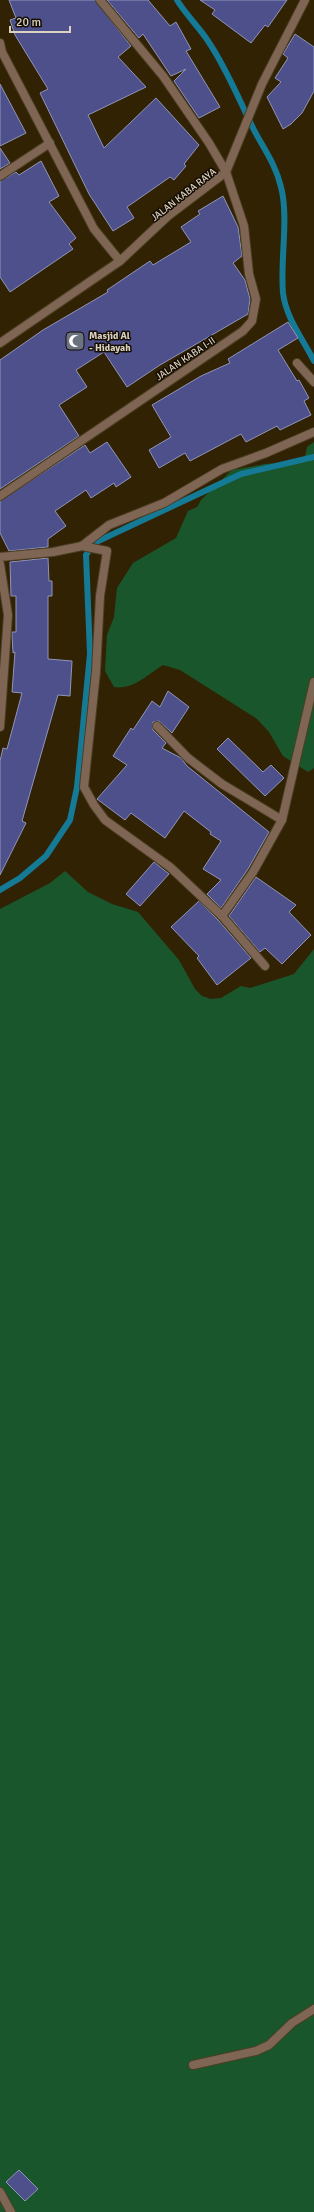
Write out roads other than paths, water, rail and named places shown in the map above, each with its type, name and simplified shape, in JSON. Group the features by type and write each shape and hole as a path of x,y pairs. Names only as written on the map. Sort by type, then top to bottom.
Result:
{"street":[{"name":"JALAN KABA I-II","path":"0,496 243,331 252,321 256,299 249,274 244,226 226,172 209,143 183,109 162,76 100,0"},
{"name":"JALAN KABA RAYA","path":"0,343 120,260 168,216 226,172 262,84 305,0"},
{"path":"0,43 1,53 94,229 120,260"},
{"path":"0,176 50,144"},
{"path":"297,363 314,382"},
{"path":"84,546 109,525 164,503 222,469 266,453 314,432"},
{"path":"0,557 52,552 84,546 107,551 100,596 96,672 84,787 94,805 105,820 170,868 222,916 265,966"},
{"path":"0,564 4,614 0,727"},
{"path":"222,916 253,872 282,820 314,682"},
{"path":"157,726 188,758 222,784 282,820"},
{"path":"193,2065 256,2051 268,2045 292,2024 314,2009"},
{"path":"0,2192 11,2212"}],"waterway":[{"path":"177,0 215,52 276,171 281,187 284,212 283,293 291,320 314,361"},
{"path":"0,890 20,878 46,856 70,820 77,787 90,654 86,555 94,543 241,474 314,457"}],"place":[{"name":"Masjid Al - Hidayah","path":"75,341"}]}
